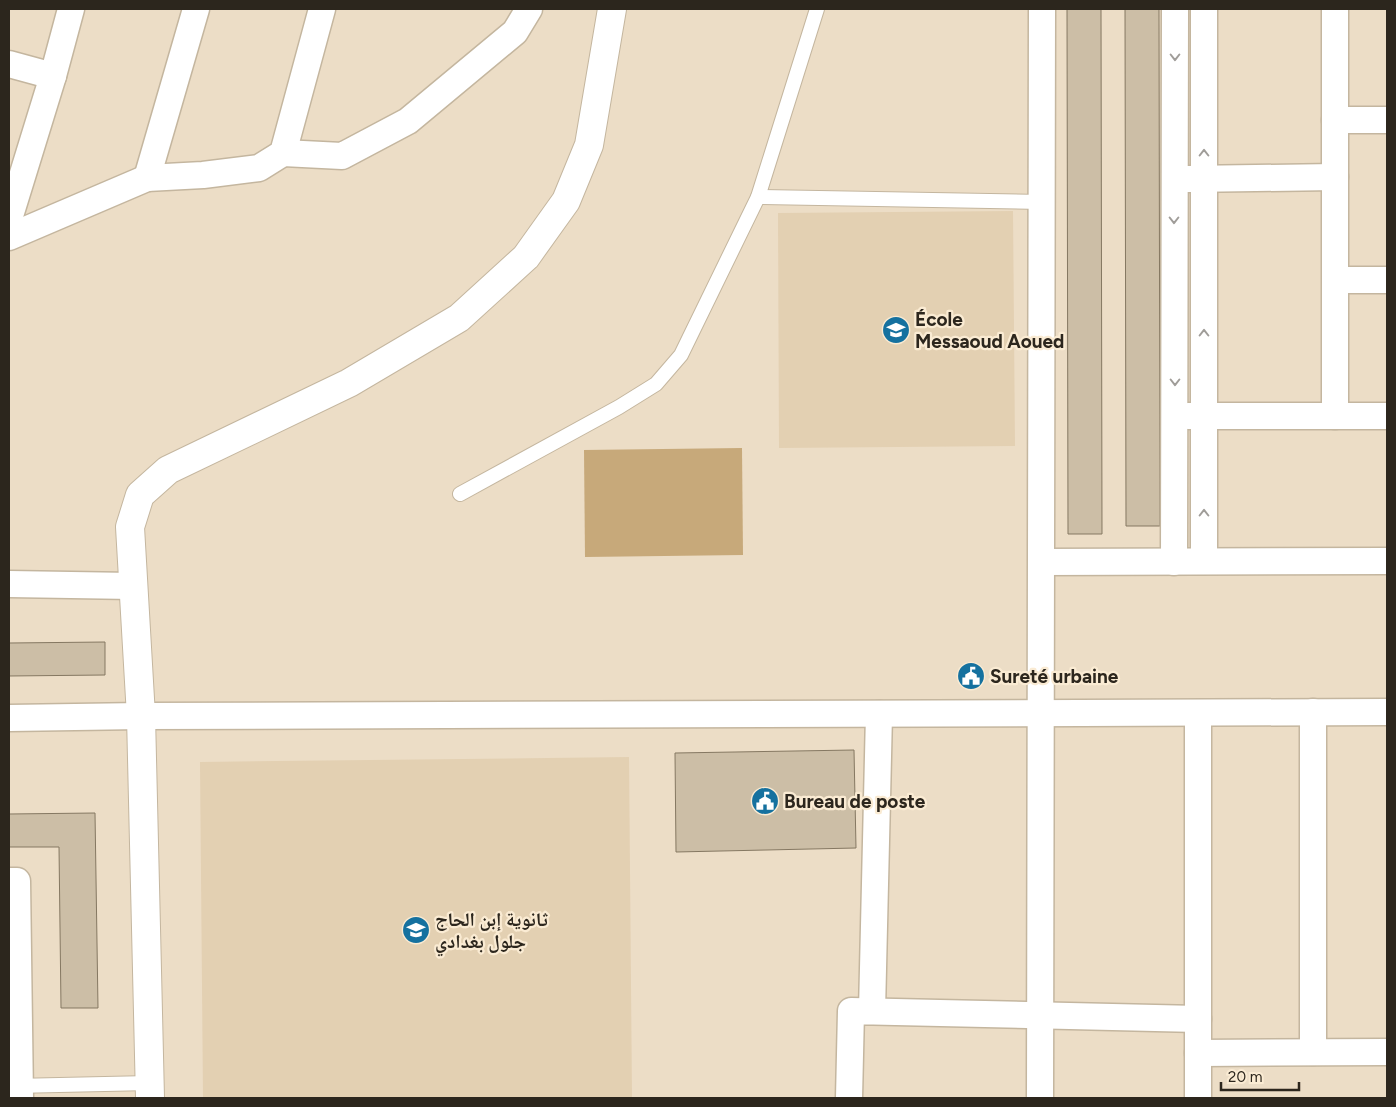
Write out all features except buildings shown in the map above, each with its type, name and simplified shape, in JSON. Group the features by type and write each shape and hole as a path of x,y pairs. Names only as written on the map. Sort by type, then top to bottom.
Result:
{"street":[{"path":"9,219 53,76 71,9"},
{"path":"147,178 196,9"},
{"path":"283,153 322,9"},
{"path":"9,237 147,178 203,175 259,168 283,153 342,156 408,121 515,32 529,9"},
{"path":"150,1091 141,716 130,526 140,495 168,470 349,383 459,318 526,257 566,201 589,145 612,9"},
{"path":"1040,1098 1042,9"},
{"path":"1174,562 1175,9"},
{"path":"1204,9 1204,561"},
{"path":"1335,9 1335,416"},
{"path":"9,64 53,76"},
{"path":"1335,120 1387,120"},
{"path":"1174,179 1335,177"},
{"path":"1336,280 1387,280"},
{"path":"1175,417 1387,416"},
{"path":"1042,562 1387,561"},
{"path":"9,584 133,586"},
{"path":"1313,712 1314,1052"},
{"path":"9,718 1387,712"},
{"path":"1198,713 1198,1098"},
{"path":"872,1011 879,714"},
{"path":"9,882 17,882 16,1090"},
{"path":"849,1098 851,1011 1198,1019"},
{"path":"1198,1052 1387,1052"}],"lane":[{"path":"460,494 619,407 656,384 681,355 758,197 817,9"},
{"path":"758,197 1042,202"},
{"path":"16,1090 150,1091"}],"shaded area":[{"name":"École Messaoud Aoued","path":"1013,211 1015,446 779,448 778,213"},
{"path":"742,448 743,555 585,557 584,450"},
{"name":"ثانوية إبن الحاج جلول بغدادي","path":"629,757 632,1098 203,1098 200,762"}],"place":[{"name":"École Messaoud Aoued","path":"896,330"},
{"name":"Sureté urbaine","path":"971,676"},
{"name":"Bureau de poste","path":"765,801"},
{"name":"ثانوية إبن الحاج جلول بغدادي","path":"416,930"}]}
